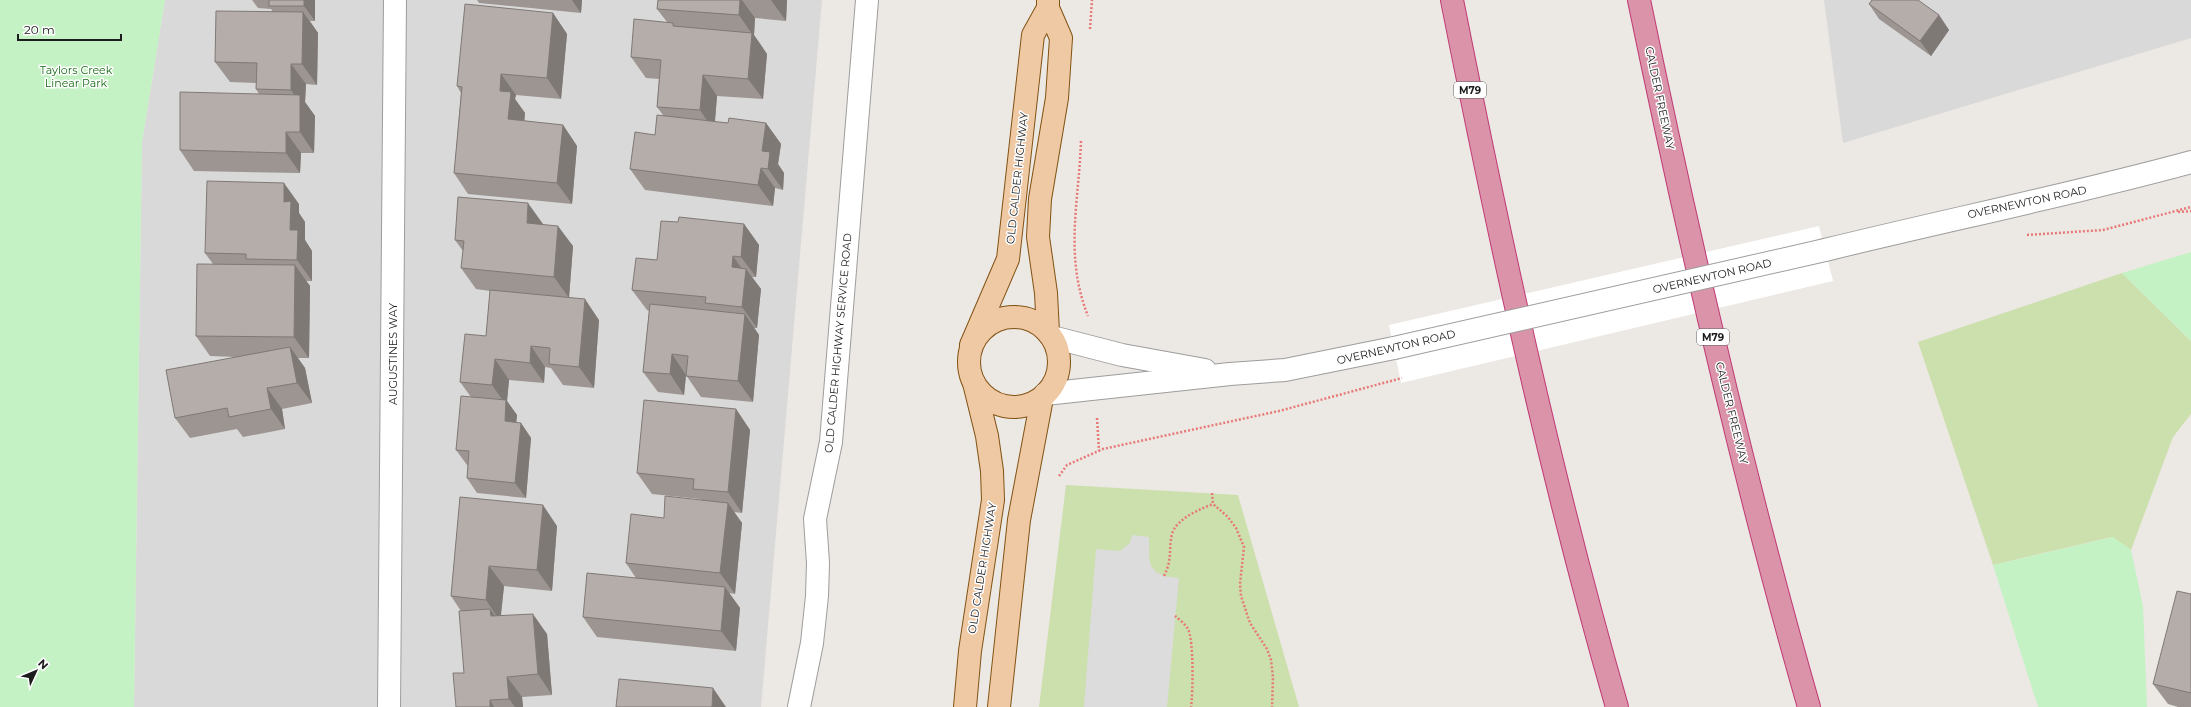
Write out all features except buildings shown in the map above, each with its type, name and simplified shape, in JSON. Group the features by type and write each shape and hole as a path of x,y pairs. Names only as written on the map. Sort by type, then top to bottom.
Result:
{"highway":[{"name":"M79","path":"1452,0 1488,179 1548,446 1575,554 1617,707"},
{"name":"CALDER FREEWAY","path":"1639,0 1665,127 1721,376 1809,707"}],"main road":[{"name":"OLD CALDER HIGHWAY","path":"1048,4 1061,38 1058,98 1040,199 1038,237 1050,334"},
{"name":"OLD CALDER HIGHWAY","path":"971,345 1008,259 1033,35 1048,4"},
{"path":"1006,317 1022,317 1036,322 1050,334 1058,351 1059,367 1055,382 1044,396 1024,406 1005,406 992,402 981,394 969,371 971,345 979,332 991,322 1006,317"},
{"name":"OLD CALDER HIGHWAY","path":"965,707 972,636 993,500 992,470 987,436 974,383"},
{"path":"999,707 1019,520 1044,396"}],"street":[{"name":"AUGUSTINES WAY","path":"389,707 395,0"},
{"name":"OLD CALDER HIGHWAY SERVICE ROAD","path":"799,707 812,643 817,596 818,563 815,519 831,442 867,0"},
{"name":"OVERNEWTON ROAD","path":"1044,396 1230,374 1285,370 1394,348 1825,250 1977,213 2063,195 2191,162"},
{"name":"OVERNEWTON ROAD","path":"1050,334 1096,348 1230,374"}],"path":[{"path":"1089,34 1092,0"},
{"path":"1082,135 1074,222 1075,261 1083,302 1094,330 1096,348"},
{"path":"2020,236 2103,230 2191,207"},
{"path":"2173,212 2191,211"},
{"path":"1097,389 1099,451 1279,411 1408,377"},
{"path":"1212,493 1213,504 1228,517 1236,528 1244,547 1240,584 1241,596 1250,623 1267,650 1271,660 1273,677 1272,707"},
{"path":"1164,576 1170,560 1174,528 1188,517 1213,504"},
{"path":"1175,616 1188,628 1192,645 1193,694 1191,707"}],"shaded area":[{"path":"165,0 822,0 761,707 134,707 142,142"},
{"path":"1824,0 2191,0 2191,38 1843,143"},
{"path":"1132,535 1149,537 1149,558 1151,566 1156,572 1164,576 1179,578 1167,707 1084,707 1096,549 1120,551 1130,543"}],"green space":[{"name":"Taylors Creek Linear Park","path":"0,0 165,0 142,142 134,707 0,707"},
{"path":"2191,252 2191,341 2122,273"},
{"path":"2122,273 2191,341 2191,414 2173,437 2131,550 2112,537 1993,565 1918,342"},
{"path":"1066,485 1238,495 1299,707 1039,707"},
{"path":"2113,537 2131,550 2143,606 2147,707 2038,707 1993,565"}],"pier":[{"path":"1819,226 1833,281 1401,383 1389,325"}]}
